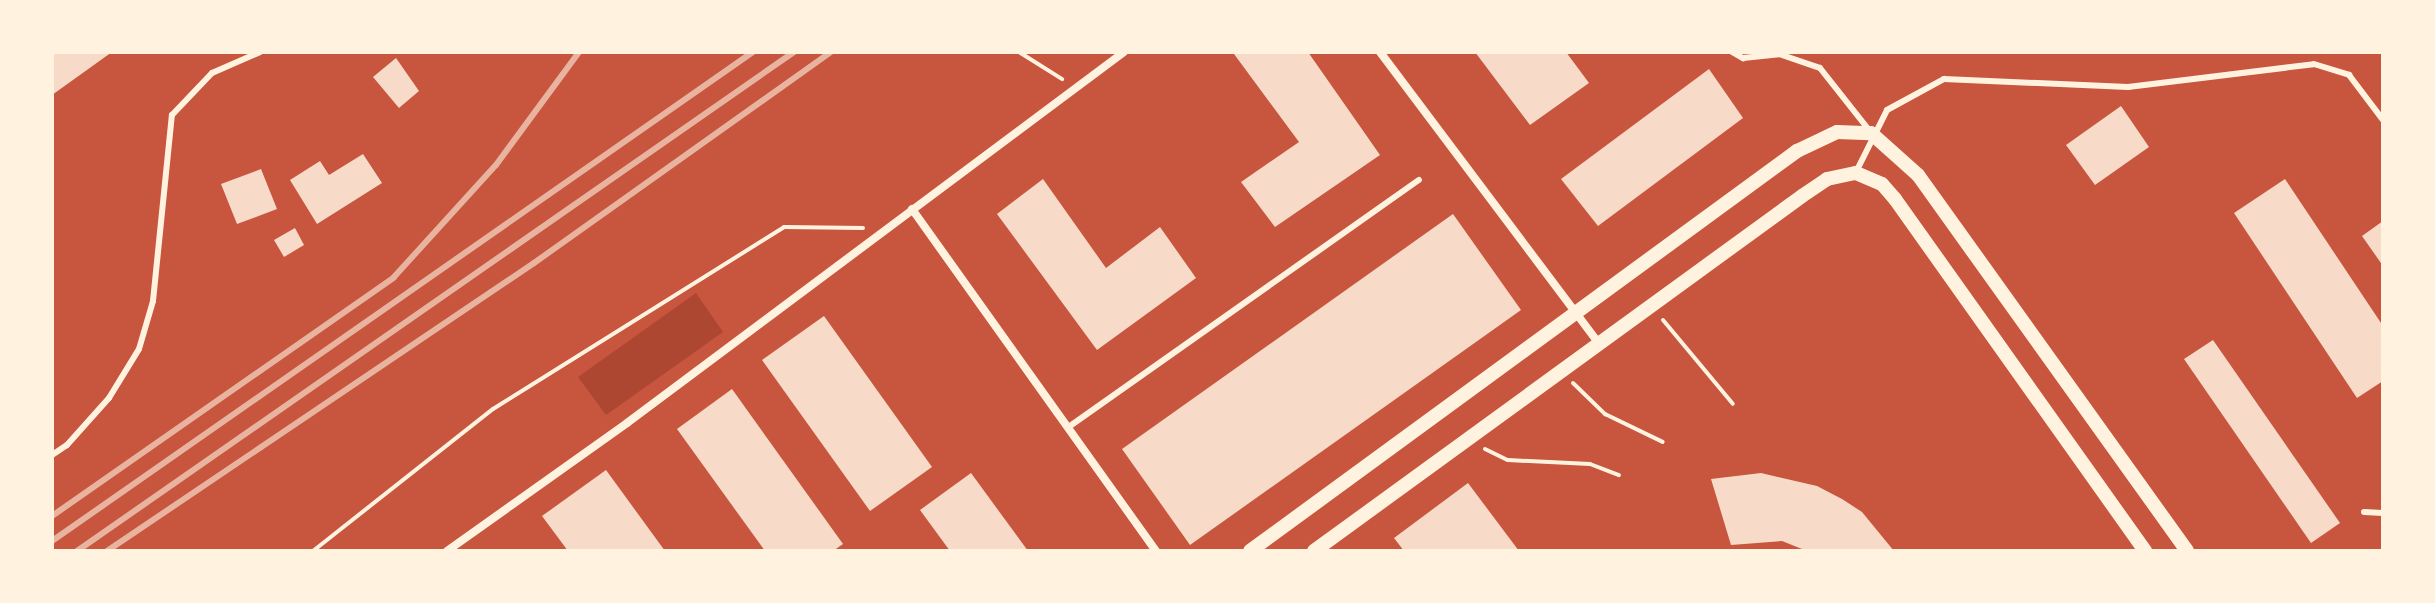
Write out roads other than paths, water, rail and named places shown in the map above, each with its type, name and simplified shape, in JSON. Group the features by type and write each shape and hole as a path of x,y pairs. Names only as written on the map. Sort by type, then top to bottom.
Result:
{"street":[{"path":"447,551 627,423 1124,52"},
{"path":"1380,52 1599,344"},
{"path":"1250,551 1797,151 1837,132 1871,133 1918,175 2187,551"},
{"path":"1314,551 1827,179 1856,173 1882,184 1895,199 2145,551"},
{"path":"912,209 1070,426 1156,551"}],"lane":[{"path":"52,455 67,445 109,398 139,349 153,301 172,115 212,73 260,52"},
{"path":"1732,52 1743,58 1779,54 1820,68 1871,133"},
{"path":"1856,173 1871,133 1887,110 1944,79 2128,87 2314,64 2349,75 2383,120"},
{"path":"1070,426 1419,180"},
{"path":"2364,512 2383,513"}],"railway":[{"path":"52,516 394,277 496,165 579,52"},
{"path":"52,541 753,52"},
{"path":"77,551 794,52"},
{"path":"107,551 534,263 831,52"}]}
